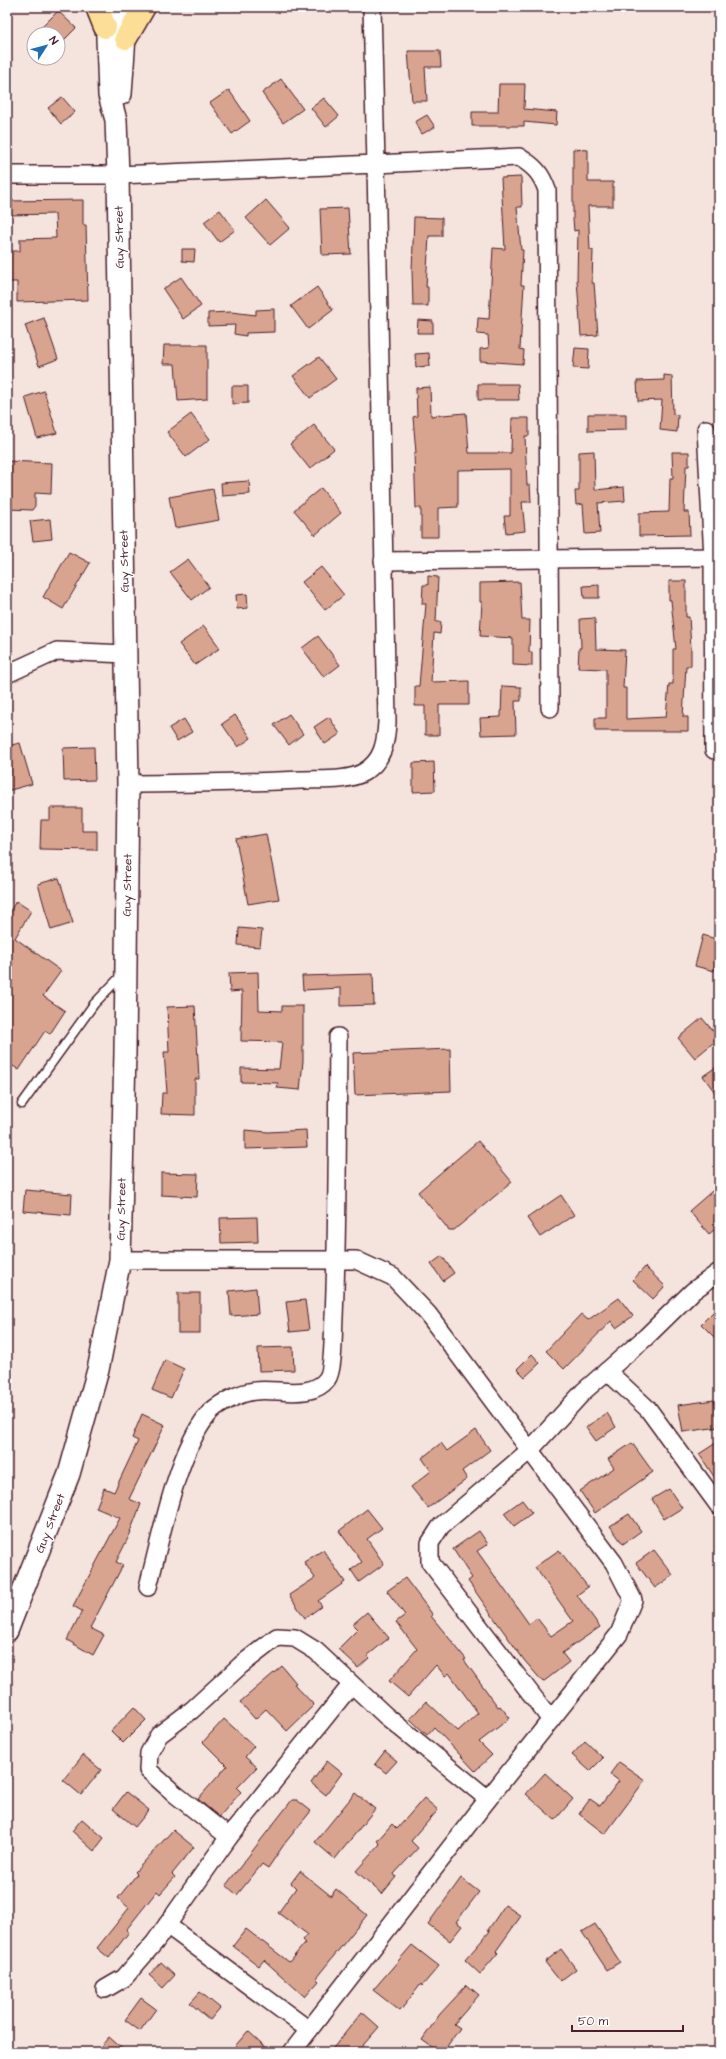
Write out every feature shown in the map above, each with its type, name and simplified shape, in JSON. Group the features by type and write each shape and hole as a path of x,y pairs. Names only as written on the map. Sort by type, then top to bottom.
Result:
{"highway":[{"path":"97,7 106,17"},
{"path":"126,38 144,7"}],"street":[{"path":"116,120 121,99 127,7"},
{"path":"128,784 328,779 347,777 364,772 379,758 385,745 387,722 372,7"},
{"path":"106,17 109,95 116,120"},
{"name":"Guy Street","path":"7,1631 69,1474 98,1370 120,1260 128,784 116,120"},
{"path":"7,175 118,175 518,157 532,164 542,176 547,190 550,708"},
{"path":"706,429 716,557 714,750"},
{"path":"383,561 716,557"},
{"path":"7,674 57,651 126,654"},
{"path":"148,1587 174,1492 190,1442 208,1415 232,1398 254,1391 303,1390 317,1388 328,1379 332,1361 336,1260 338,1037"},
{"path":"120,1260 356,1260 394,1277 428,1314 614,1563 633,1600 619,1634 488,1799 292,2052"},
{"path":"551,1720 430,1562 430,1543 442,1526 530,1450 584,1391 646,1337 693,1290 719,1272"},
{"path":"607,1371 648,1409 719,1506"},
{"path":"229,1837 148,1770 149,1753 159,1735 192,1710 241,1666 277,1638 294,1638 316,1650 386,1716 488,1799"},
{"path":"105,1989 124,1978 155,1942 229,1837 352,1685"},
{"path":"167,1925 309,2030"}],"lane":[{"path":"22,1104 94,1004 126,972"}],"building":[{"path":"58,11 76,28 66,38 66,26 43,26"},
{"path":"408,51 440,51 441,67 425,67 427,101 412,101"},
{"path":"281,79 303,109 283,123 262,93"},
{"path":"499,84 525,84 524,109 557,112 556,125 524,122 524,126 472,126 472,112 498,112"},
{"path":"229,90 250,121 232,134 210,103"},
{"path":"62,97 75,112 61,124 48,108"},
{"path":"324,98 339,116 326,127 311,108"},
{"path":"427,115 435,127 422,134 415,122"},
{"path":"573,149 588,150 588,182 613,182 613,206 588,206 590,250 593,250 592,283 594,283 598,335 581,336 577,280 578,230 574,231 573,219"},
{"path":"521,177 522,207 517,207 521,250 523,250 521,285 524,285 520,349 524,350 523,364 480,361 480,349 489,348 488,335 477,334 478,318 489,319 493,248 505,249 501,178"},
{"path":"83,200 83,225 86,225 88,300 17,302 17,282 7,282 7,251 20,251 20,239 56,238 55,214 7,215 7,201"},
{"path":"266,200 290,228 270,245 246,218"},
{"path":"348,208 351,254 322,255 320,209"},
{"path":"220,210 235,230 219,242 204,222"},
{"path":"414,217 442,218 442,236 429,236 426,287 428,287 428,306 413,306 412,270"},
{"path":"182,249 195,249 194,262 182,261"},
{"path":"181,277 201,306 183,319 163,289"},
{"path":"317,287 333,310 308,329 291,306"},
{"path":"274,309 274,332 246,333 246,336 234,334 235,325 208,326 208,313 231,312 256,315 256,310"},
{"path":"44,318 58,359 39,366 25,325"},
{"path":"418,320 433,321 433,333 417,333"},
{"path":"164,345 207,345 207,399 178,401 175,364 163,364"},
{"path":"575,348 589,349 588,369 573,368"},
{"path":"429,353 430,366 416,367 415,354"},
{"path":"319,357 336,379 310,398 293,376"},
{"path":"664,375 672,376 673,414 678,415 677,432 660,430 662,400 638,401 637,381 664,380"},
{"path":"478,384 518,384 519,400 478,400"},
{"path":"232,386 248,386 248,403 232,404"},
{"path":"430,387 431,416 466,413 469,453 511,453 512,418 529,418 529,436 525,436 527,485 530,485 531,502 522,502 525,531 506,533 504,516 510,516 510,469 458,470 458,507 438,508 438,537 421,537 421,508 416,508 414,453 416,453 413,417 417,416 416,388"},
{"path":"44,391 57,433 37,438 25,397"},
{"path":"191,414 210,439 186,457 167,432"},
{"path":"588,414 626,414 626,430 588,431"},
{"path":"314,425 334,449 310,469 290,444"},
{"path":"594,451 595,490 624,487 625,501 598,503 600,533 585,534 583,504 576,505 575,491 579,491 579,452"},
{"path":"672,452 689,452 689,466 686,466 684,512 689,512 690,535 639,536 639,513 669,512 670,478 673,478"},
{"path":"7,461 52,463 51,494 35,493 35,506 32,510 7,509"},
{"path":"249,481 250,494 222,496 221,483"},
{"path":"321,488 341,513 315,535 294,510"},
{"path":"213,489 219,520 175,528 169,497"},
{"path":"50,519 52,539 33,541 30,521"},
{"path":"69,552 90,563 63,609 43,597"},
{"path":"188,559 209,587 192,600 170,572"},
{"path":"321,567 344,595 325,610 302,582"},
{"path":"428,576 438,577 436,622 441,622 440,634 434,633 431,682 469,681 469,705 439,705 439,735 425,735 425,706 415,706 415,686 419,686 426,604 422,604 423,585 428,585"},
{"path":"669,581 686,581 686,617 689,617 691,666 686,666 683,717 688,717 688,731 595,731 595,718 606,718 606,669 578,668 579,648 581,648 580,619 595,618 596,649 625,650 623,688 626,688 626,719 666,717 669,684 673,684 673,649 676,649 671,600 669,600"},
{"path":"520,582 522,620 530,620 529,652 532,652 532,666 513,665 513,638 480,636 482,602 480,602 480,583"},
{"path":"599,585 599,598 584,598 583,586"},
{"path":"247,594 248,608 237,609 236,595"},
{"path":"204,626 220,648 195,665 179,644"},
{"path":"318,636 340,665 324,677 302,648"},
{"path":"502,686 521,687 521,701 515,701 516,734 481,735 480,718 501,717"},
{"path":"289,714 303,734 289,745 274,725"},
{"path":"235,715 251,738 238,747 222,724"},
{"path":"329,717 340,734 325,744 314,727"},
{"path":"184,719 192,732 177,741 169,728"},
{"path":"20,743 32,784 7,791 7,746"},
{"path":"94,747 95,780 64,781 63,748"},
{"path":"434,762 435,791 413,792 413,763"},
{"path":"50,808 82,808 82,831 97,831 97,850 40,849 41,820 50,820"},
{"path":"266,834 279,899 248,904 236,839"},
{"path":"59,878 73,923 51,930 38,884"},
{"path":"16,901 31,911 15,938 61,971 43,996 65,1011 50,1034 45,1031 19,1070 7,1062 7,916"},
{"path":"239,928 262,930 260,947 238,945"},
{"path":"703,935 719,940 719,950 714,971 695,966"},
{"path":"258,972 259,1010 282,1011 282,1006 303,1006 303,1061 300,1090 277,1088 278,1083 241,1082 241,1068 279,1069 282,1042 241,1041 242,991 230,992 229,973"},
{"path":"373,974 374,1005 341,1006 341,988 303,990 302,976"},
{"path":"195,1006 199,1079 195,1079 195,1115 161,1114 162,1093 167,1093 164,1052 169,1052 167,1007"},
{"path":"702,1018 719,1038 695,1058 678,1038"},
{"path":"450,1049 451,1091 355,1095 353,1053"},
{"path":"719,1065 719,1098 703,1076"},
{"path":"245,1130 268,1132 306,1130 307,1147 245,1149"},
{"path":"478,1141 512,1182 454,1230 449,1230 418,1192"},
{"path":"161,1173 198,1174 197,1197 161,1195"},
{"path":"719,1185 719,1226 709,1234 689,1211"},
{"path":"25,1190 72,1194 71,1215 23,1211"},
{"path":"561,1195 574,1215 540,1237 527,1218"},
{"path":"257,1217 258,1242 221,1243 220,1218"},
{"path":"442,1256 454,1273 443,1281 431,1264"},
{"path":"645,1267 665,1286 653,1299 633,1280"},
{"path":"256,1288 258,1314 231,1316 229,1291"},
{"path":"178,1293 200,1293 200,1333 178,1333"},
{"path":"619,1298 633,1316 616,1328 611,1321 564,1369 546,1351 581,1314 588,1320"},
{"path":"305,1300 309,1330 290,1332 286,1302"},
{"path":"719,1306 719,1342 701,1324"},
{"path":"293,1347 294,1370 259,1371 258,1348"},
{"path":"532,1354 540,1363 525,1377 517,1369"},
{"path":"165,1360 184,1369 171,1398 152,1390"},
{"path":"714,1400 719,1427 683,1432 678,1405"},
{"path":"607,1413 616,1427 596,1441 586,1427"},
{"path":"142,1414 165,1425 129,1499 141,1504 131,1532 116,1562 123,1565 90,1628 104,1635 93,1655 67,1640 82,1611 73,1606 120,1518 96,1508 104,1488 114,1492 138,1441 132,1438"},
{"path":"476,1430 490,1450 462,1471 467,1479 428,1508 411,1487 431,1471 422,1458 441,1443 447,1451"},
{"path":"719,1441 719,1484 699,1454"},
{"path":"632,1443 653,1472 595,1513 580,1491 614,1468 608,1459"},
{"path":"669,1489 682,1508 664,1519 652,1499"},
{"path":"522,1500 532,1513 514,1526 504,1513"},
{"path":"367,1509 382,1528 367,1539 384,1564 359,1582 351,1570 362,1562 339,1531"},
{"path":"629,1514 641,1531 623,1544 610,1526"},
{"path":"479,1531 488,1544 477,1551 529,1624 537,1618 551,1636 573,1621 535,1567 559,1550 588,1587 577,1595 600,1627 562,1653 569,1662 543,1682 524,1660 468,1581 472,1578 453,1549"},
{"path":"323,1550 345,1582 318,1601 322,1606 305,1618 289,1595 315,1578 304,1562"},
{"path":"654,1550 673,1575 655,1588 636,1563"},
{"path":"405,1578 433,1615 431,1616 466,1659 464,1660 498,1707 500,1706 510,1718 479,1742 492,1755 475,1771 434,1727 427,1735 410,1719 426,1701 458,1731 478,1713 449,1673 445,1676 436,1665 408,1697 389,1681 417,1649 396,1622 405,1615 387,1591"},
{"path":"367,1612 389,1638 367,1656 369,1658 358,1668 338,1649 358,1629 353,1624"},
{"path":"282,1666 296,1683 294,1684 314,1705 287,1731 266,1709 255,1719 240,1702"},
{"path":"134,1707 146,1720 123,1743 111,1731"},
{"path":"224,1719 254,1746 245,1757 257,1767 237,1788 241,1792 219,1817 198,1799 227,1766 203,1742"},
{"path":"585,1741 603,1758 590,1771 572,1755"},
{"path":"385,1751 397,1761 386,1773 375,1764"},
{"path":"83,1755 101,1770 81,1795 63,1780"},
{"path":"327,1761 342,1773 326,1795 311,1783"},
{"path":"619,1762 645,1780 605,1834 579,1814 590,1799 600,1806 619,1781 610,1774"},
{"path":"545,1773 573,1799 555,1820 526,1794"},
{"path":"126,1792 149,1810 135,1827 113,1809"},
{"path":"355,1793 375,1809 335,1859 315,1842"},
{"path":"424,1798 438,1810 411,1841 418,1848 394,1874 396,1877 382,1894 356,1871 380,1844 377,1841 392,1824 397,1829"},
{"path":"292,1800 297,1800 311,1811 285,1843 268,1868 262,1864 237,1895 226,1885"},
{"path":"82,1819 104,1838 94,1851 72,1831"},
{"path":"173,1830 194,1847 172,1874 175,1877 160,1894 157,1891 126,1930 129,1932 109,1958 97,1948 129,1908 118,1898 137,1874 135,1872"},
{"path":"300,1871 331,1896 336,1889 367,1915 316,1978 319,1981 305,1997 264,1960 259,1966 233,1946 246,1929 289,1962 305,1943 302,1940 307,1934 278,1913 296,1888 291,1883"},
{"path":"461,1878 479,1892 456,1922 462,1926 450,1941 428,1924"},
{"path":"505,1905 521,1916 496,1951 498,1953 480,1974 465,1960 490,1931 488,1930"},
{"path":"595,1924 620,1962 607,1970 582,1932"},
{"path":"412,1945 439,1966 422,1986 421,1984 400,2011 373,1990"},
{"path":"561,1949 576,1969 560,1981 545,1962"},
{"path":"161,1962 175,1975 163,1988 149,1975"},
{"path":"467,1985 479,1995 454,2024 460,2028 443,2052 439,2052 422,2040 440,2014"},
{"path":"200,1992 220,2008 210,2020 190,2003"},
{"path":"141,1998 156,2009 140,2031 125,2020"},
{"path":"362,2012 379,2027 357,2052 330,2052"},
{"path":"248,2031 271,2052 230,2052"},
{"path":"109,2037 126,2052 96,2052"}]}
